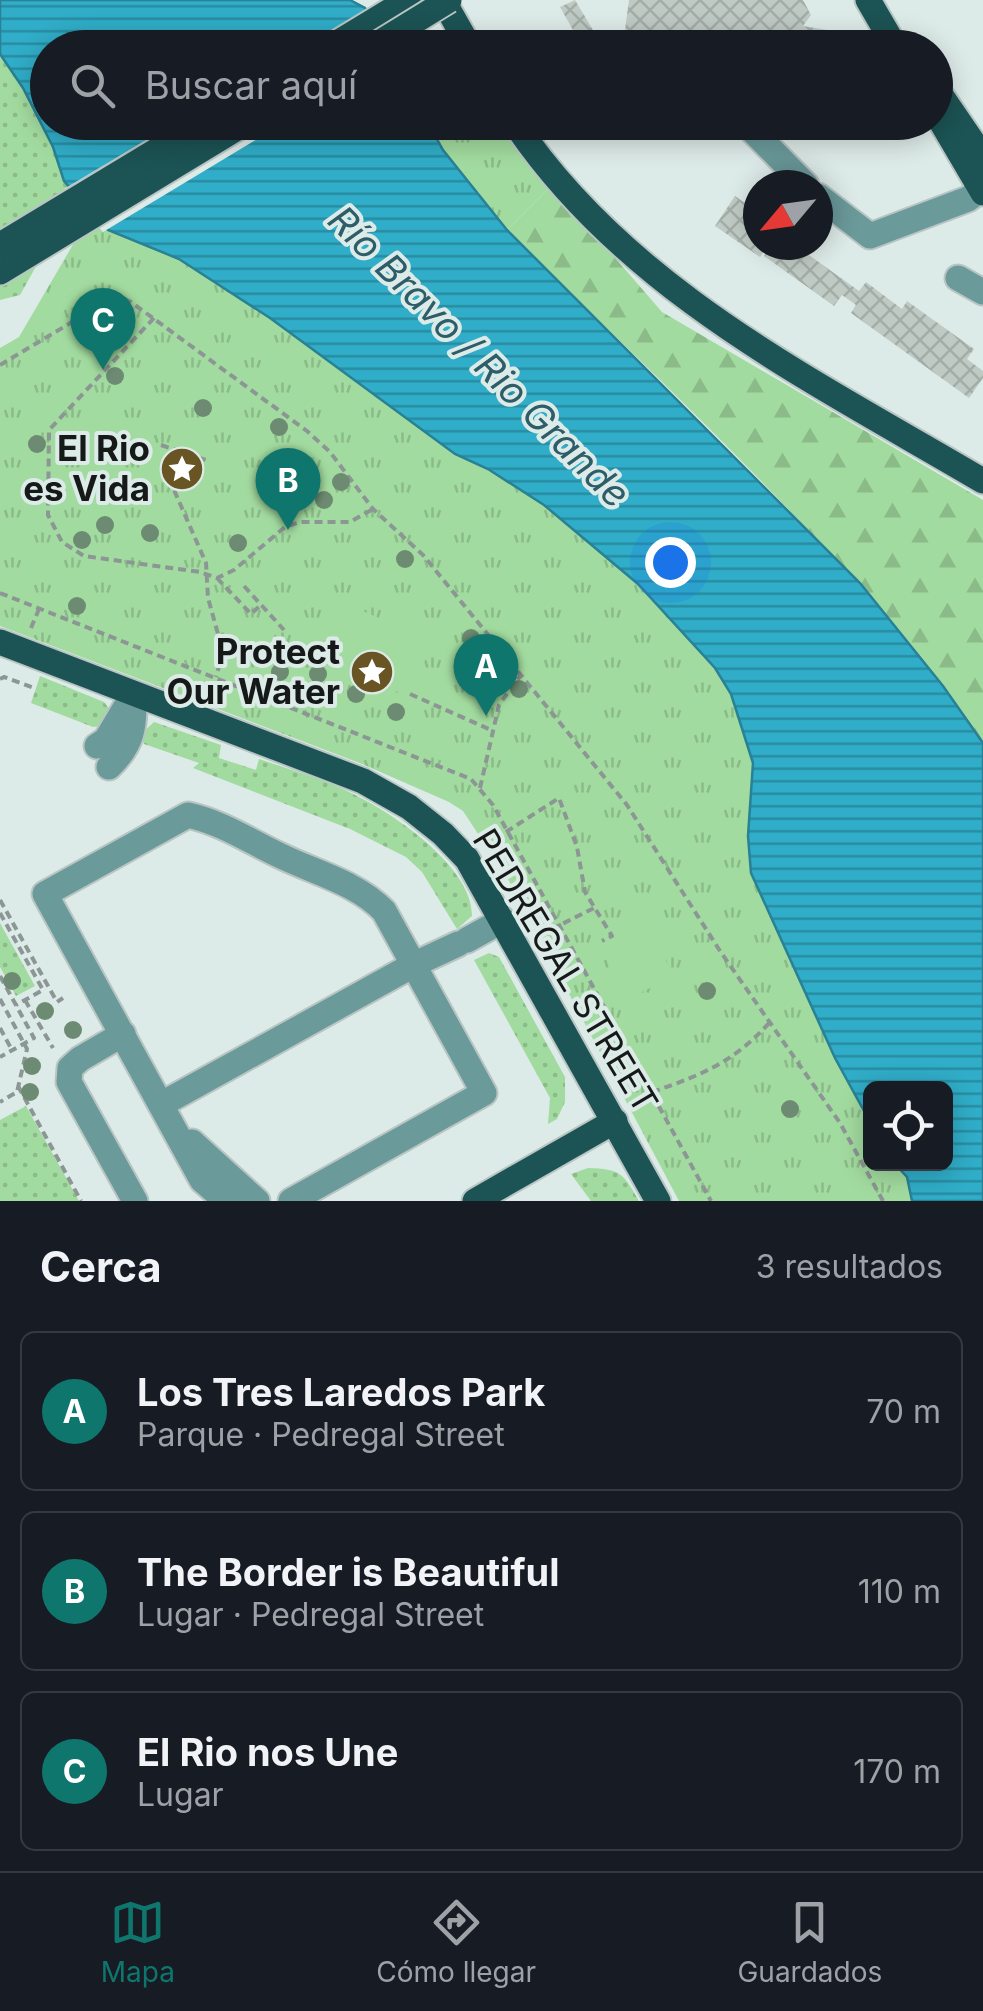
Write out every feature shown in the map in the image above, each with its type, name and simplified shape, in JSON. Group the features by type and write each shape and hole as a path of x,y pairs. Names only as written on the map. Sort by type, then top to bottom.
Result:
{"main road":[{"path":"359,30 408,0"},
{"path":"398,30 446,0 461,30"},
{"path":"868,0 886,30"},
{"path":"886,0 902,30"},
{"path":"953,113 983,158"},
{"path":"0,245 174,140"},
{"path":"0,272 217,140"},
{"path":"528,140 598,226 659,279 746,339 983,482"},
{"path":"952,140 983,191"},
{"name":"PEDREGAL STREET","path":"0,642 363,781 409,807 442,834 467,859 658,1201"},
{"path":"475,1201 615,1121"}],"lane":[{"path":"762,140 791,170"},
{"path":"833,208 870,236 983,191"},
{"path":"958,278 983,292"},
{"path":"103,756 106,740 132,695"},
{"path":"226,1201 208,1190 45,894 188,815 213,821 370,896 384,911 415,964 484,1093 291,1201"},
{"path":"167,1112 415,964 502,920"},
{"path":"123,1034 80,1058 70,1068 69,1082 136,1201"},
{"path":"167,1112 212,1163 257,1201"}],"path":[{"path":"0,366 120,297 268,401 330,452 373,509 423,555 628,805 720,951 840,1122 882,1201"},
{"path":"154,318 49,430 48,516 62,542 84,556 217,578 250,614 261,605"},
{"path":"161,445 209,460"},
{"path":"185,453 174,490 196,534 209,576 208,598 223,652 216,677"},
{"path":"217,578 234,570 286,528 312,521 350,522 373,509"},
{"path":"244,586 284,630"},
{"path":"27,637 40,608"},
{"path":"480,788 491,730 506,692 521,675"},
{"path":"0,679 34,688"},
{"path":"410,694 491,730"},
{"path":"467,859 559,798 576,847 584,892 612,936 602,941"},
{"path":"0,900 57,1002 63,998"},
{"path":"540,935 594,908"},
{"path":"0,913 43,990 16,1006"},
{"path":"0,976 34,1038 0,1057"},
{"path":"0,999 27,1049 17,1092 0,1102"},
{"path":"26,1000 54,1049"},
{"path":"0,1017 8,1012"},
{"path":"652,1092 722,1064 747,1048 770,1022"},
{"path":"0,1028 12,1050"},
{"path":"600,1044 618,1032"},
{"path":"18,1086 82,1201"}],"green space":[{"path":"0,54 30,103 30,140 48,140 76,195 20,295 0,300"},
{"path":"437,140 514,140 552,185 507,230"},
{"path":"552,185 662,312 983,500 983,743 931,673 817,540 507,230"},
{"path":"92,212 108,230 179,259 270,318 455,454 488,469 544,505 638,584 715,668 731,693 753,763 748,836 751,873 835,1058 863,1109 863,1171 901,1171 907,1177 912,1201 679,1201 509,881 463,811 362,764 0,626 0,348 19,337"},
{"path":"345,603 433,642 409,697 321,657"},
{"path":"40,676 104,702 111,711 103,726 93,727 31,703"},
{"path":"154,722 221,745 219,758 256,770 259,759 342,789 389,814 445,861 469,897 472,916 457,929 422,872 406,857 350,829 193,768 199,763 144,744 140,735"},
{"path":"0,923 35,986 16,996 0,967"},
{"path":"646,923 674,976 628,999 600,946"},
{"path":"489,953 499,957 565,1077 565,1102 557,1119 548,1124 550,1098 474,960"},
{"path":"26,1106 79,1201 0,1201 0,1120"},
{"path":"588,1168 620,1174 639,1201 591,1201 571,1174"}],"water":[{"path":"0,0 350,0 365,8 377,30 30,30 30,102 0,54"},
{"name":"Río Bravo / Rio Grande","path":"49,140 437,140 507,230 860,583 943,686 983,743 983,1201 912,1201 907,1177 901,1171 953,1171 953,1081 863,1081 863,1109 835,1058 751,873 748,836 753,763 731,694 715,668 638,584 544,505 488,469 455,454 270,318 179,259 108,230 64,181"}],"pier":[{"path":"146,140 256,140 103,232 64,189"}],"building":[{"path":"575,0 593,30 573,30 560,7"},
{"path":"629,0 803,0 811,15 803,26 827,30 625,30"},
{"path":"735,196 743,202 743,245 715,226"},
{"path":"770,260 816,260 859,291 866,282 902,309 907,301 974,349 967,359 983,371 983,378 969,398 851,313 856,305 842,295 834,306"}],"place":[{"name":"El Rio nos Une","path":"103,370"},
{"name":"El Rio es Vida","path":"182,469"},
{"name":"The Border is Beautiful","path":"288,530"},
{"name":"Protect Our Water","path":"372,672"},
{"name":"Los Tres Laredos Park","path":"486,716"}]}
